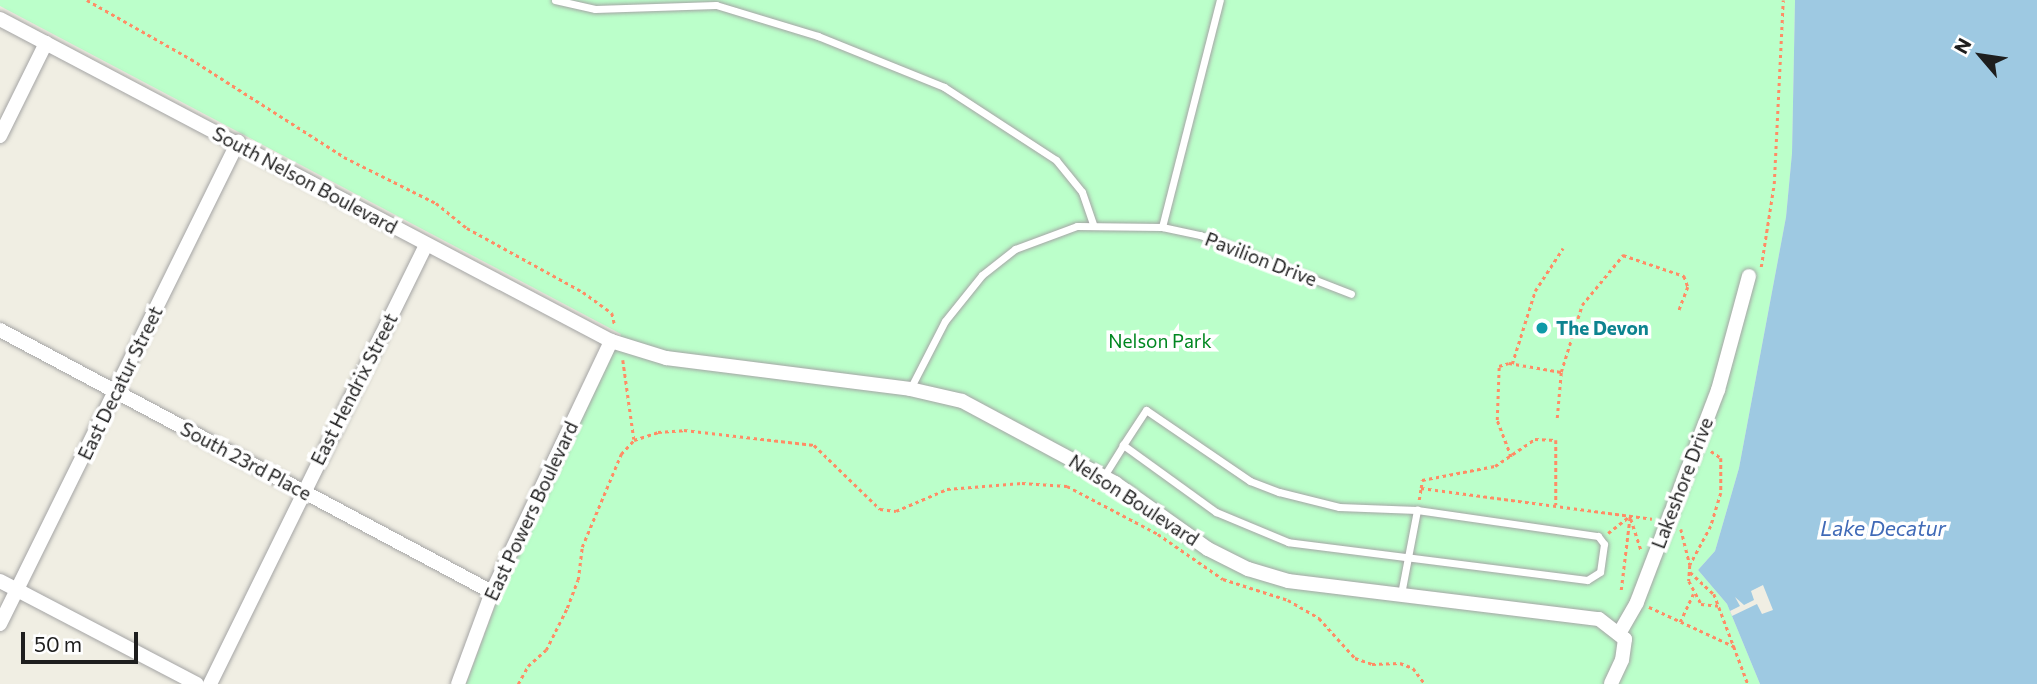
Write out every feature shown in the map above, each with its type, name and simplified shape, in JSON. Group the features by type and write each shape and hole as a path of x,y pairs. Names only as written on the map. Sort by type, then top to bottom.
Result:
{"street":[{"name":"South Nelson Boulevard","path":"0,19 238,142 426,245 611,341"},
{"path":"0,136 46,43"},
{"name":"East Decatur Street","path":"0,624 238,142"},
{"name":"East Hendrix Street","path":"210,684 426,245"},
{"name":"Lakeshore Drive","path":"1611,684 1626,645 1620,632 1637,602 1732,348 1748,281"},
{"name":"South 23rd Place","path":"0,330 492,592"},
{"name":"Nelson Boulevard","path":"611,341 666,358 910,389 962,401 1104,476 1208,549 1248,569 1335,589 1401,594 1599,619 1620,632"},
{"name":"East Powers Boulevard","path":"458,684 492,592 611,341"},
{"path":"0,580 197,684"}],"lane":[{"path":"555,0 595,9 716,5 818,36 944,87 1056,160 1082,192 1093,224"},
{"path":"1162,227 1220,0"},
{"name":"Pavilion Drive","path":"910,389 945,321 996,263 1036,240 1093,224 1162,227 1229,244 1351,294"},
{"path":"1104,476 1123,445 1146,410 1250,481 1279,492 1339,507 1417,510 1602,538 1600,572 1587,580 1407,556 1321,550 1258,531 1216,512 1123,445"},
{"path":"1401,594 1417,510"}],"path":[{"path":"88,0 191,59 344,157 436,203 467,228 600,303 616,321 611,341 627,367 624,388 634,440"},
{"path":"1748,281 1760,272 1774,184 1783,0"},
{"path":"1512,364 1535,291 1563,248"},
{"path":"1556,418 1560,372 1582,305 1623,255 1638,257 1684,276 1688,287 1679,310"},
{"path":"1511,457 1497,420 1498,370 1503,363 1560,372"},
{"path":"518,684 527,666 546,650 567,608 578,580 582,547 621,454 634,440 658,432 684,430 814,445 862,496 880,509 896,511 947,489 1022,482 1067,486 1158,534 1223,579 1288,600 1319,618 1355,658 1372,664 1400,663 1413,668 1425,684"},
{"path":"1417,510 1422,480 1457,477 1511,457 1535,439 1556,440 1556,506"},
{"path":"1690,565 1714,516 1723,467 1720,455 1696,445"},
{"path":"1421,488 1666,522 1686,536 1693,594 1681,622"},
{"path":"1602,538 1630,516"},
{"path":"1630,516 1650,567"},
{"path":"1621,590 1630,516"},
{"path":"1690,572 1714,594 1748,684"},
{"path":"1693,594 1705,607 1719,606"},
{"path":"1637,602 1735,647"}],"green space":[{"name":"Nelson Park","path":"0,0 1795,0 1792,153 1786,217 1739,468 1715,551 1698,570 1727,604 1760,684 466,684 498,598 621,334 0,6"}],"water":[{"name":"Lake Decatur","path":"1795,0 2037,0 2037,684 1760,684 1727,604 1698,570 1715,551 1739,468 1786,217 1792,153"}],"pier":[{"path":"1763,585 1773,610 1762,614 1757,604 1732,616 1730,611 1740,606 1735,597 1744,605 1754,600 1751,591"}],"place":[{"name":"The Devon","path":"1542,328"}]}
